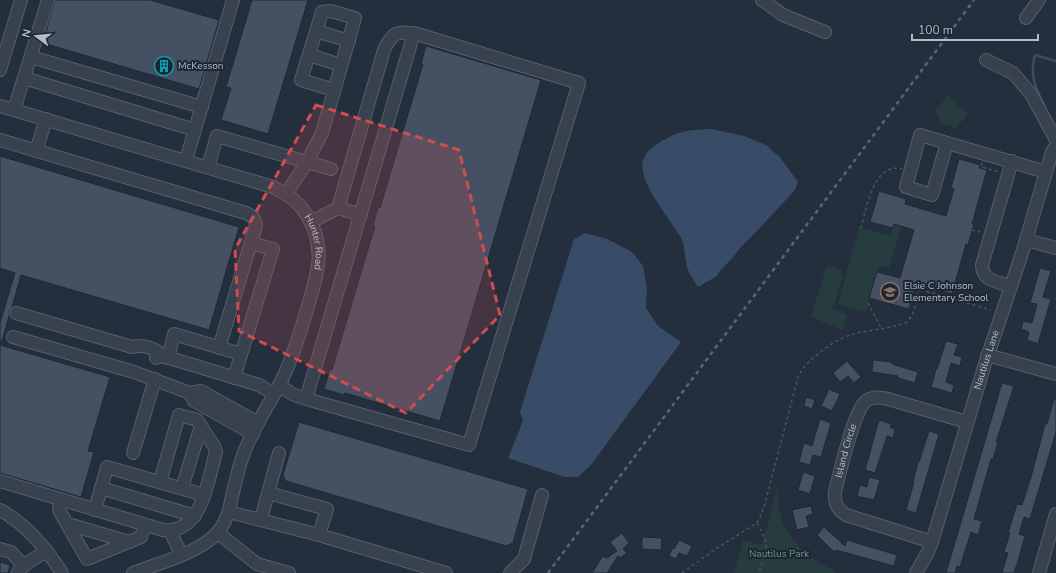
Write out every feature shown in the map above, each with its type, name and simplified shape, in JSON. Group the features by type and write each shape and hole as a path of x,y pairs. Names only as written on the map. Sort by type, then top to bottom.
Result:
{"street":[{"path":"0,67 20,0"},
{"path":"14,110 48,0"},
{"path":"186,160 233,0"},
{"path":"762,0 783,15 825,32"},
{"path":"1026,18 1039,0"},
{"path":"286,194 307,162 322,133 355,18 331,11 322,12 301,80 334,90"},
{"path":"316,31 349,41"},
{"path":"16,313 132,347 137,352 155,358 165,357 469,445 579,83 414,33 401,32 389,38 384,50 338,208"},
{"path":"306,399 414,33"},
{"path":"309,55 341,65"},
{"path":"31,57 202,107"},
{"path":"986,60 1013,73 1030,94 1056,140"},
{"path":"24,78 195,130"},
{"name":"Hunter Road","path":"0,106 273,187 286,194 298,204 311,222 316,235 319,250 316,278 295,349 245,451 236,479 229,512 223,525 218,533 206,544 133,573"},
{"path":"36,151 46,119"},
{"path":"947,143 932,195 906,187 920,135 1046,172"},
{"path":"208,167 218,136 331,169"},
{"path":"0,140 252,216 255,220 256,226 219,348"},
{"name":"Nautilus Lane","path":"916,573 932,542 987,355 1026,240 1052,152 1056,146"},
{"path":"1011,286 987,278 982,272 982,265 1012,162"},
{"path":"311,222 338,208 361,215"},
{"path":"1026,240 1056,248"},
{"path":"234,378 273,248 251,242"},
{"path":"165,357 174,334 241,354"},
{"path":"13,337 155,379 190,393 200,391 255,428"},
{"path":"987,355 1056,374"},
{"path":"133,453 155,379"},
{"name":"Island Circle","path":"932,542 846,516 836,505 834,494 836,487 857,416 863,404 869,399 877,397 888,399 967,422"},
{"path":"0,481 145,525 170,531 177,529 195,516 201,505 216,452 214,446 197,420 179,415 160,482"},
{"path":"182,488 201,426"},
{"path":"261,519 279,453"},
{"path":"95,510 107,467 204,495"},
{"path":"101,488 195,516"},
{"path":"268,493 326,509 319,535"},
{"path":"510,573 524,559 542,496"},
{"path":"60,500 59,510 87,559 141,537 145,525"},
{"path":"0,510 26,529 47,551 62,573"},
{"path":"229,512 319,535 446,573"},
{"path":"1039,573 1056,514"},
{"path":"68,524 129,542"},
{"path":"170,531 182,554"},
{"path":"218,533 258,564 289,573"},
{"path":"0,549 11,552 21,569 47,551"}],"path":[{"path":"861,228 871,191 881,176 889,169 894,167 910,171"},
{"path":"972,230 985,233"},
{"path":"915,288 992,310"},
{"path":"682,573 714,550 757,523 764,508 799,373 814,357 831,344 851,335 902,324 910,319 920,290"},
{"path":"868,303 882,328"},
{"path":"757,523 766,538 767,549 759,573"}],"highlighted area":[{"path":"316,105 459,150 500,315 406,413 239,331 235,249"}],"green space":[{"path":"948,95 958,102 956,105 968,114 955,129 938,121 940,116 935,112"},
{"path":"894,224 902,226 889,268 879,266 866,312 838,304 859,227 890,236"},
{"path":"834,266 842,270 841,274 843,275 835,303 831,307 847,315 843,330 811,317 826,268"},
{"name":"Nautilus Park","path":"779,482 778,498 784,526 799,547 822,564 836,571 835,573 734,573 743,540 762,545"}],"water":[{"path":"711,129 744,136 768,146 779,156 798,182 795,190 740,248 717,276 698,287 688,269 682,239 654,198 648,187 642,166 644,158 648,152 656,145 670,137 682,132"},
{"path":"585,233 607,239 632,252 643,266 647,288 646,308 658,326 681,342 591,465 578,477 565,477 508,458 523,421 520,412 574,239"}],"building":[{"name":"McKesson","path":"55,0 150,0 219,20 199,89 43,43"},
{"path":"252,0 308,0 268,134 221,120 231,88 226,87"},
{"path":"426,46 541,80 440,421 345,393 344,395 324,389 330,369 332,370 375,226 373,225 378,207 380,208 423,64 421,64"},
{"path":"0,156 239,227 209,330 21,275 12,307 9,311 2,341 0,341 0,323 15,273 0,268"},
{"path":"959,159 980,165 979,168 987,170 972,224 974,224 968,245 966,244 952,294 915,286 909,309 869,298 877,272 900,278 914,230 894,224 893,228 870,222 879,191 906,199 905,204 946,216 954,189 951,188"},
{"path":"1040,268 1051,271 1043,297 1051,299 1038,344 1027,340 1029,332 1021,329 1023,321 1032,323 1037,304 1030,303"},
{"path":"946,341 958,344 954,355 962,357 960,366 951,363 946,382 954,385 952,393 931,387"},
{"path":"0,345 110,377 88,451 94,452 81,497 0,473"},
{"path":"873,360 892,362 892,364 918,372 915,383 898,378 898,376 872,372"},
{"path":"847,361 861,377 854,383 848,376 840,382 833,373"},
{"path":"1002,383 1014,386 974,519 982,521 978,535 971,532 960,567 957,566 955,573 946,573"},
{"path":"829,389 840,394 832,411 821,406"},
{"path":"806,397 815,400 812,409 804,406"},
{"path":"1054,399 1056,400 1056,432 1030,519 1024,517 1019,534 1025,536 1018,561 1014,573 1002,573 1008,553 1004,552 1010,533 1008,533 1017,504 1022,505 1045,424 1047,424"},
{"path":"820,419 831,423 821,457 813,455 810,465 799,462 804,443 812,446"},
{"path":"879,420 891,424 890,427 895,429 893,438 887,436 875,473 865,470"},
{"path":"299,422 528,489 513,543 506,546 286,481 283,475"},
{"path":"929,431 939,434 916,513 906,510 918,462"},
{"path":"803,472 815,476 810,494 798,490"},
{"path":"869,477 880,480 874,500 857,496 860,485 867,487"},
{"path":"811,506 813,514 806,516 809,527 797,530 792,510"},
{"path":"824,527 845,546 847,540 897,555 894,566 836,550 834,552 817,535"},
{"path":"622,533 629,543 623,549 627,553 620,558 618,556 607,573 592,573 603,556 607,558 617,551 610,542"},
{"path":"642,537 662,538 661,550 642,549"},
{"path":"679,540 692,546 687,556 679,553 676,559 669,556 672,548 674,549"},
{"path":"0,562 10,565 8,573 0,573"}],"waterway":[{"path":"1045,107 1034,82 1033,63 1035,55 1056,61"}],"railway":[{"path":"548,573 974,0"}],"place":[{"name":"McKesson","path":"164,66"},
{"name":"Elsie C Johnson Elementary School","path":"890,292"}]}
